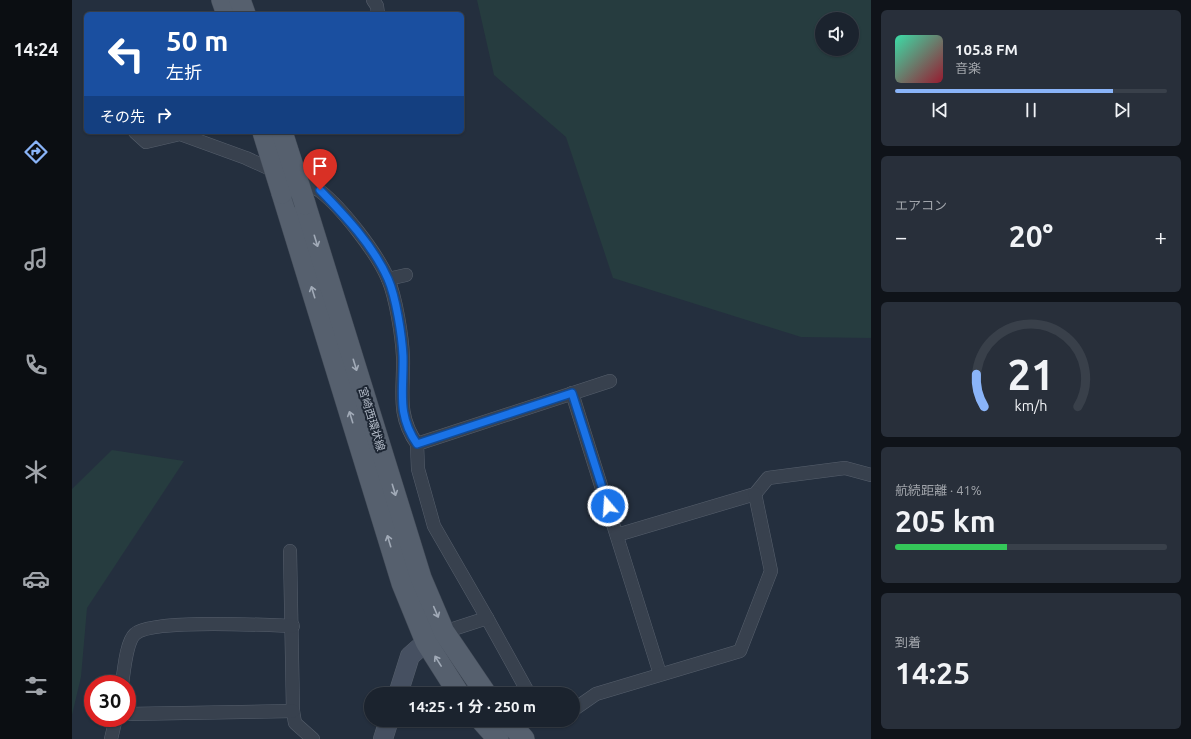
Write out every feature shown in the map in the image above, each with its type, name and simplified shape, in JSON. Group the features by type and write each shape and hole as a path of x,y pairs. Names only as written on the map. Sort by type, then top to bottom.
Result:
{"main road":[{"path":"222,0 226,12"},
{"path":"240,0 244,12"},
{"name":"宮崎西環状線","path":"264,134 402,583 426,642 455,687"},
{"name":"宮崎西環状線","path":"283,134 421,578 444,632 481,687"},
{"path":"487,727 498,739"},
{"path":"513,727 524,739"}],"street":[{"path":"373,0 377,6 378,12"},
{"path":"137,134 146,142 180,134 246,158 320,190 349,220 373,253 388,279 397,317 403,356 402,411 408,432 417,444 418,469 434,526 525,687"},
{"path":"388,279 406,275"},
{"path":"417,444 610,381"},
{"path":"572,393 660,674"},
{"path":"617,535 755,494 768,478 845,468 871,475"},
{"path":"580,705 596,694 740,651 771,571 755,494"},
{"path":"290,551 293,626 294,723 313,739"},
{"path":"400,687 410,656 426,642 444,632 487,618"},
{"path":"124,675 129,644 134,634 145,629 200,624 293,626"},
{"path":"136,714 293,711"},
{"path":"111,739 114,727"},
{"path":"383,739 387,727"}],"green space":[{"path":"477,0 871,0 871,338 801,337 613,278 566,137 494,75"},
{"path":"112,450 184,461 87,608 81,677 72,715 72,489"}],"route":[{"path":"320,190 349,220 373,253 388,279 397,317 403,356 402,411 408,432 417,444 572,393 608,506"}]}
